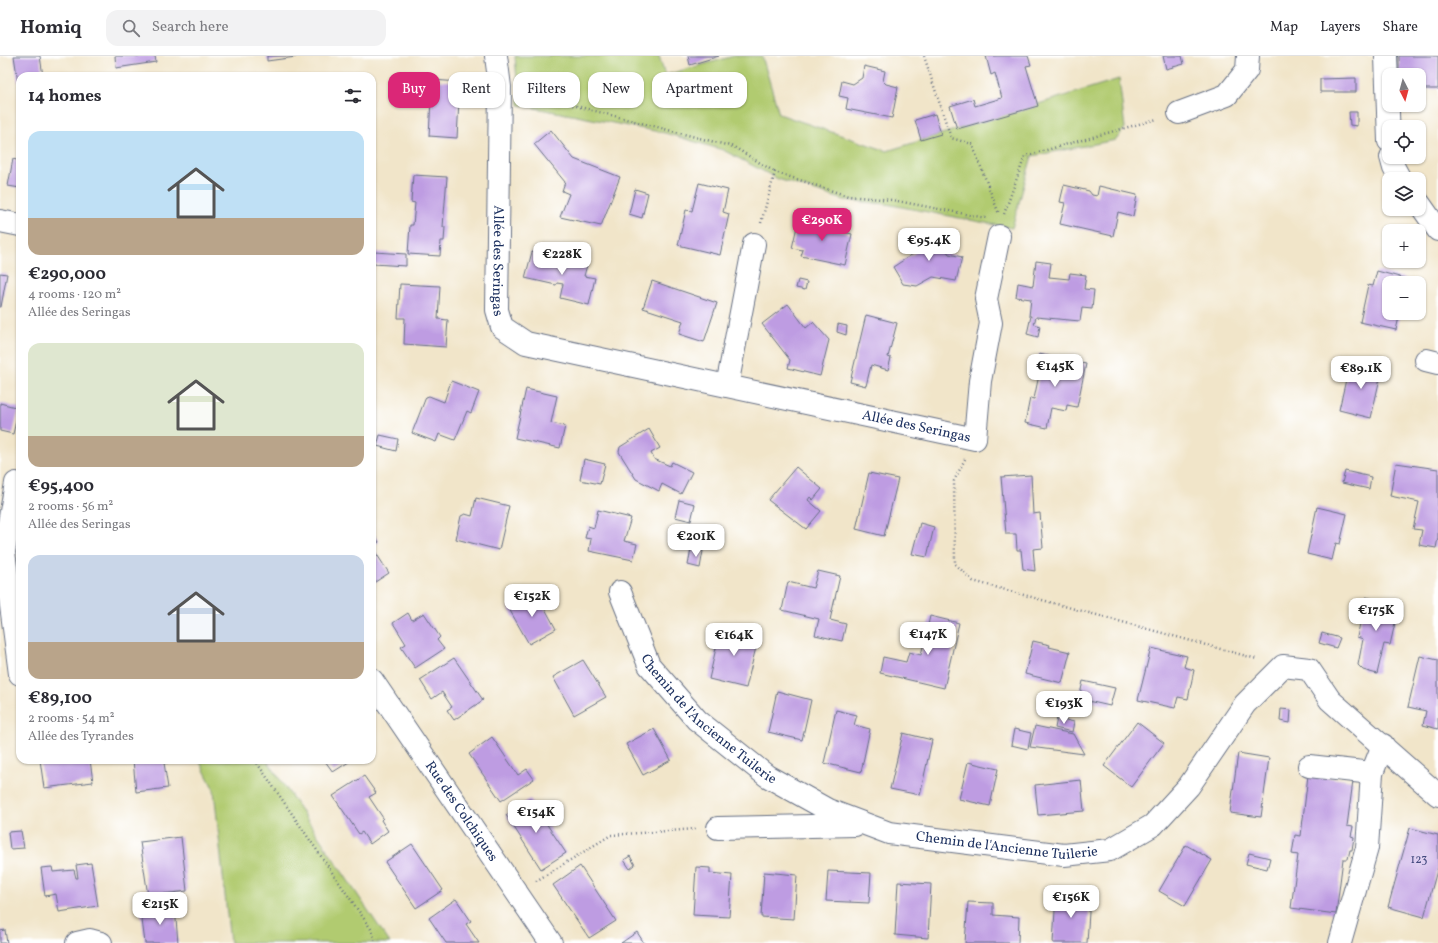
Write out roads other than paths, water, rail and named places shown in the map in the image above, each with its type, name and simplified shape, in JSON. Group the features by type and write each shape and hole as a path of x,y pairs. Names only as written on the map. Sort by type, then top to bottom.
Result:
{"street":[{"name":"Allée des Seringas","path":"496,56 500,87 497,310 502,327 526,343 975,439 980,381 991,323 986,299 996,228"},
{"path":"1179,113 1227,94 1247,70 1248,56"},
{"path":"1386,56 1388,120"},
{"path":"1426,213 1438,230"},
{"path":"0,221 16,224"},
{"path":"727,386 754,244"},
{"path":"12,482 4,552 16,644"},
{"name":"Chemin de l'Ancienne Tuilerie","path":"620,592 649,665 697,720 767,776 828,810 889,833 1064,855 1110,850 1153,825 1189,786 1245,704 1283,666 1309,669 1330,700 1383,745 1438,795"},
{"name":"Rue des Colchiques","path":"376,686 551,943"},
{"path":"1340,943 1367,848 1372,773 1383,745"},
{"path":"1308,766 1372,773"},
{"path":"718,828 866,824"},
{"path":"77,943 90,940 102,943"}]}
